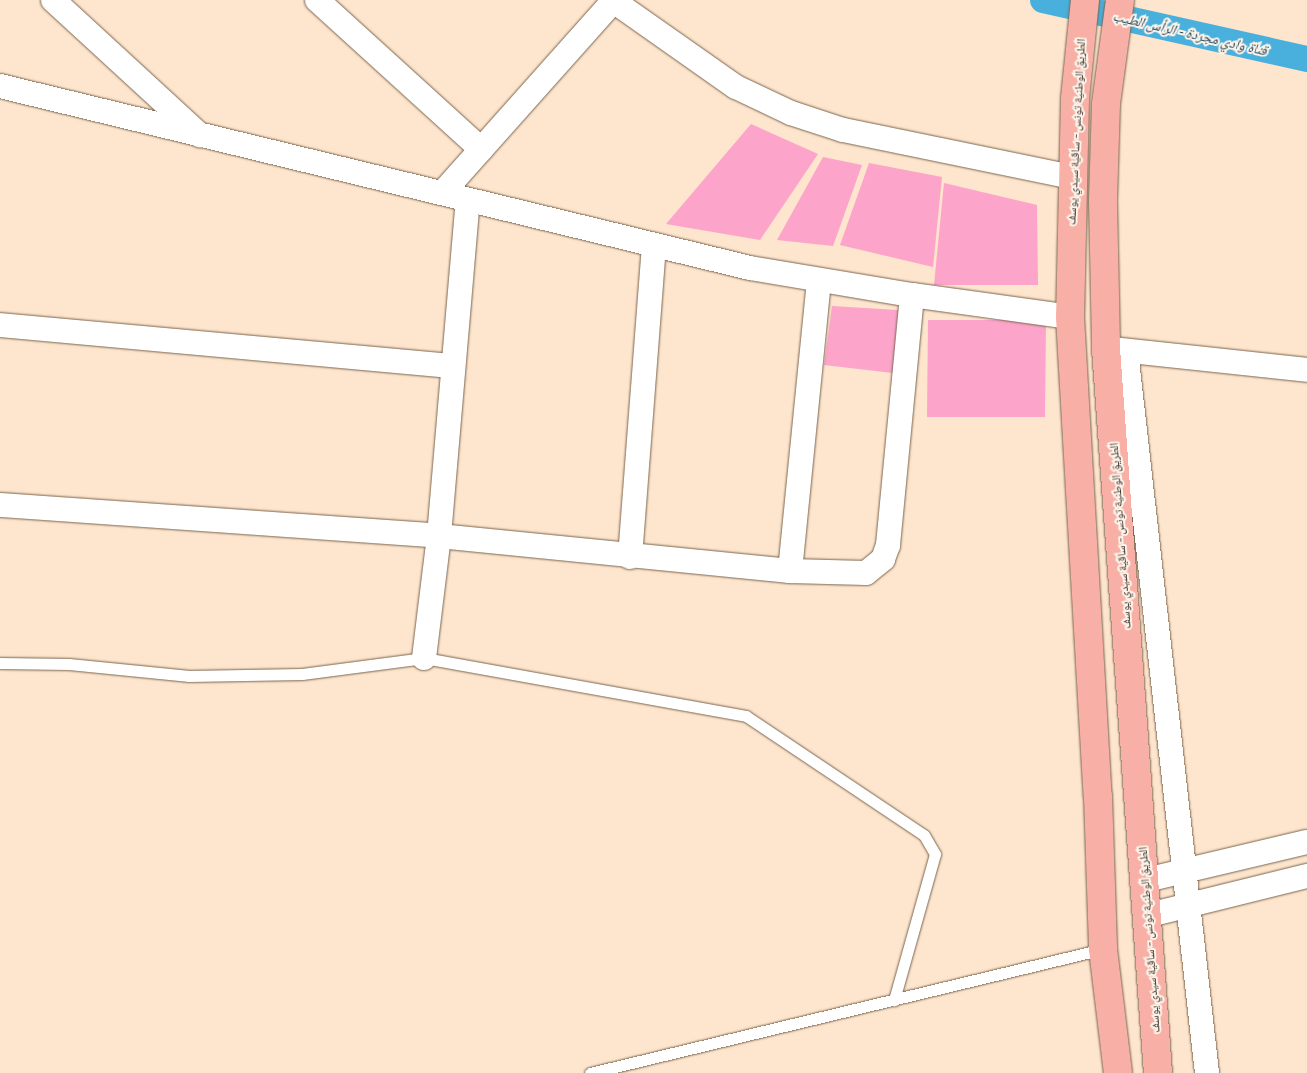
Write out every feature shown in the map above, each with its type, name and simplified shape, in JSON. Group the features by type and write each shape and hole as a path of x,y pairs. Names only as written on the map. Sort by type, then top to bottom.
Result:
{"highway":[{"name":"الطريق الوطنية تونس - ساقية سيدي يوسف","path":"1085,0 1078,54 1072,177 1070,317 1098,796 1103,949 1118,1073"},
{"name":"الطريق الوطنية تونس - ساقية سيدي يوسف","path":"1120,0 1106,104 1103,201 1116,350 1133,738 1149,915 1158,1073"}],"street":[{"path":"53,0 201,136"},
{"path":"317,0 481,149"},
{"path":"444,191 613,0 736,86 791,113 843,130 1072,177"},
{"path":"0,86 201,136 444,191 468,200 654,246 819,280 1070,317"},
{"path":"424,658 439,536 468,200"},
{"path":"630,556 654,246"},
{"path":"790,571 819,280"},
{"path":"0,505 439,536 790,571 857,574 871,571 883,559 888,545 912,295"},
{"path":"0,325 453,366"},
{"path":"1207,1073 1186,908 1184,871 1116,350 1307,370"},
{"path":"1146,880 1307,842"},
{"path":"1149,915 1186,908 1307,876"}],"lane":[{"path":"0,663 69,664 189,676 302,674 424,658 746,716 924,835 935,854 894,1000"},
{"path":"590,1073 1103,949"}],"building":[{"path":"751,124 818,154 760,240 666,224"},
{"path":"823,157 862,165 833,246 777,240"},
{"path":"869,163 942,177 933,267 840,245"},
{"path":"944,183 1037,205 1038,285 934,285"},
{"path":"832,306 898,310 893,373 824,365"},
{"path":"928,320 1046,320 1045,417 927,417"}],"waterway":[{"name":"قناة وادي مجردة - الرأس الطيب","path":"1043,0 1307,59"}]}
